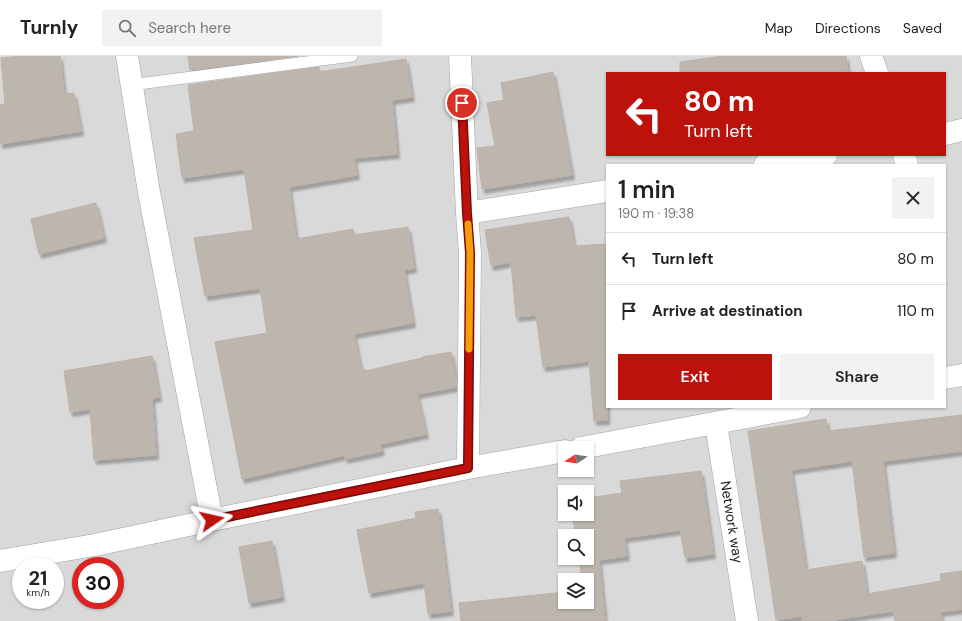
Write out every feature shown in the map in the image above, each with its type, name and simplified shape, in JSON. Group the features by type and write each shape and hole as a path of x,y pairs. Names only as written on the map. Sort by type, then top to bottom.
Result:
{"street":[{"path":"127,56 149,192 212,520"},
{"path":"460,56 470,253 468,468"},
{"path":"871,56 877,72"},
{"path":"946,134 962,130"},
{"path":"771,164 820,156"},
{"path":"467,213 606,191"},
{"path":"594,446 795,408"},
{"name":"Network way","path":"716,424 747,621"},
{"path":"0,561 95,545 468,468 558,452"}],"lane":[{"path":"132,85 352,56"}],"shaded area":[{"path":"0,56 962,56 962,621 0,621"}],"building":[{"path":"23,56 60,56 64,94 74,93 81,131 0,144 0,105 5,104 1,58"},
{"path":"188,56 298,56 190,70"},
{"path":"722,56 846,56 848,72 680,72 680,62"},
{"path":"406,59 412,97 392,100 397,154 354,158 357,175 289,187 296,239 353,229 354,235 408,227 414,268 404,270 413,323 354,334 361,370 365,369 365,371 422,357 451,352 456,387 417,394 426,434 380,444 382,451 345,459 345,455 242,479 215,342 267,333 260,288 205,296 194,238 253,230 244,169 182,178 176,134 194,131 188,85 319,67 319,72"},
{"path":"553,72 572,175 482,189 477,148 495,146 487,103 504,100 501,83"},
{"path":"96,203 104,238 39,254 31,219"},
{"path":"569,217 574,246 606,244 607,420 594,421 589,361 543,367 536,315 516,317 511,262 491,266 485,230"},
{"path":"152,356 159,397 152,398 156,455 94,460 90,409 70,412 64,371"},
{"path":"962,415 962,451 883,461 894,553 864,557 852,461 791,470 806,570 862,561 867,594 941,581 940,574 962,571 962,609 940,612 942,621 895,621 893,611 827,621 803,621 802,616 776,620 748,431 826,419 828,431"},
{"path":"701,471 713,554 685,558 680,530 624,538 627,556 599,560 605,621 461,621 459,603 558,593 558,609 594,609 594,573 581,573 580,565 594,565 594,529 575,529 573,521 594,521 594,497 622,493 620,481"},
{"path":"438,509 451,611 428,614 424,583 369,593 357,530 416,518 415,512"},
{"path":"272,541 282,597 249,603 239,547"}],"slow traffic":[{"path":"468,224 470,253 469,349"}],"route":[{"path":"212,520 468,468 470,253 462,103"}]}
